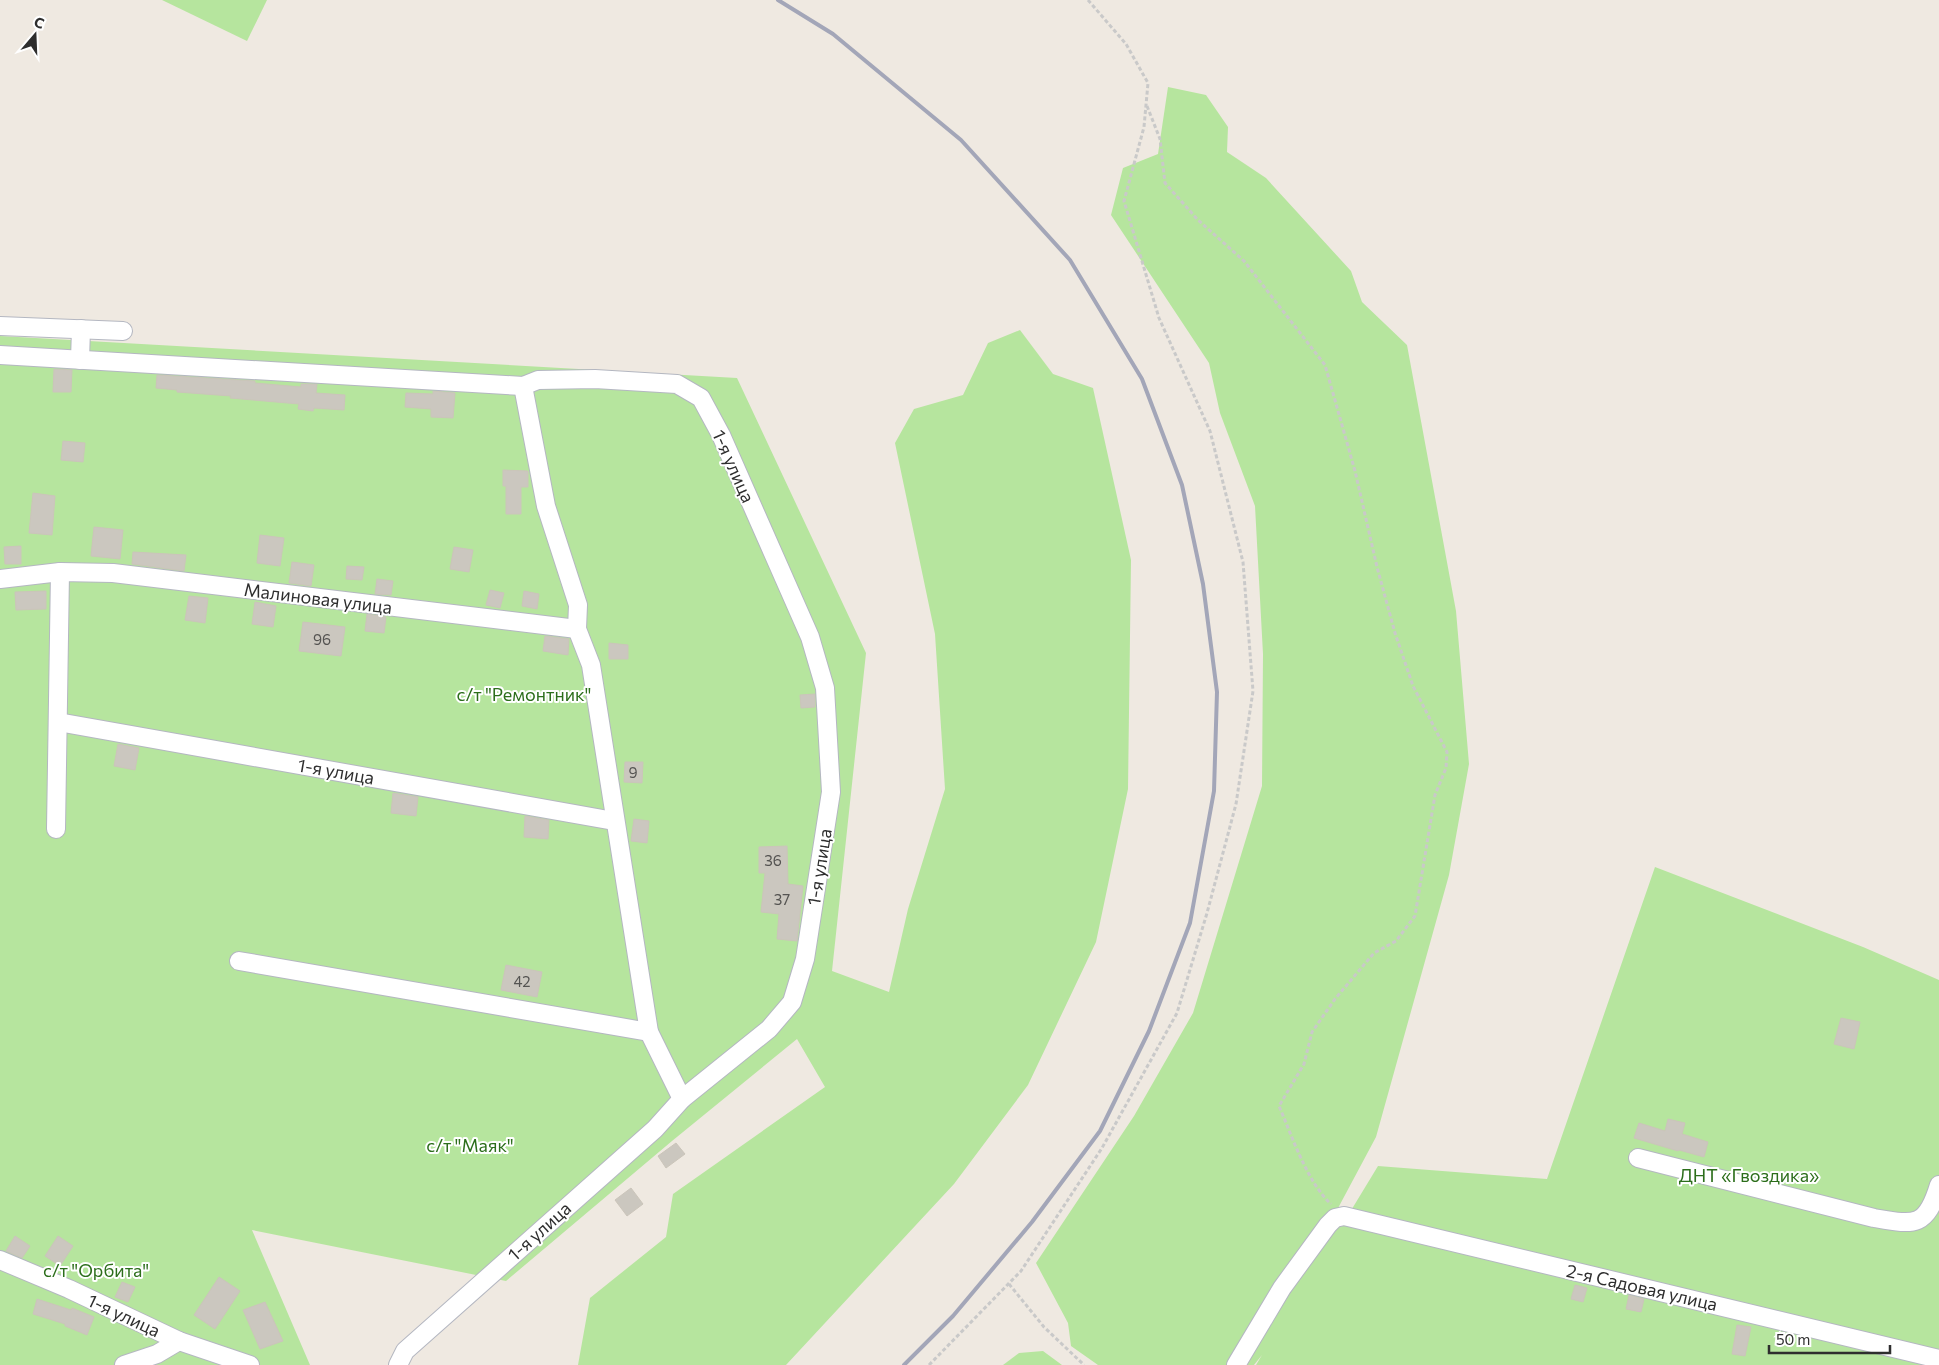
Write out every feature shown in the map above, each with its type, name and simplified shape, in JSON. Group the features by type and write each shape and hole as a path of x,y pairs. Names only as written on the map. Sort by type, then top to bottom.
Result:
{"street":[{"path":"0,326 123,331"},
{"path":"80,360 81,329"},
{"name":"1-я улица","path":"0,355 523,386 538,380 595,379 677,384 701,398 721,435 810,637 824,688 831,792 805,959 792,1002 769,1030 682,1099 655,1129 406,1351 398,1365"},
{"path":"523,386 546,506 578,605 577,629 591,665 649,1032 682,1099"},
{"path":"56,829 60,572"},
{"name":"Малиновая улица","path":"0,579 60,572 113,573 577,629"},
{"name":"1-я улица","path":"58,722 614,820"},
{"path":"239,961 649,1032"},
{"path":"1638,1158 1874,1218 1899,1222 1916,1222 1926,1214 1934,1200 1939,1184"},
{"name":"2-я Садовая улица","path":"1344,1216 1939,1359"},
{"path":"1236,1365 1282,1288 1328,1225 1335,1218 1344,1216"},
{"name":"1-я улица","path":"0,1260 179,1341 250,1365"},
{"path":"124,1365 157,1354 179,1341"}],"path":[{"path":"930,1365 1021,1271 1102,1148 1177,1013 1207,913 1236,804 1253,692 1243,562 1210,431 1159,318 1124,201 1144,127 1148,83 1126,44 1088,0"},
{"path":"1146,105 1160,138 1164,183 1198,220 1244,262 1326,365 1356,471 1377,567 1395,632 1413,686 1447,752 1446,768 1435,795 1415,916 1396,941 1374,953 1335,999 1312,1032 1304,1064 1279,1106 1302,1159 1323,1197 1344,1216"},
{"path":"1009,1284 1044,1327 1084,1365"}],"green space":[{"path":"162,0 267,0 247,41"},
{"name":"ДНТ «Гвоздика»","path":"1168,87 1206,95 1228,127 1227,152 1266,178 1351,271 1362,302 1407,345 1456,611 1469,764 1449,875 1376,1137 1337,1210 1344,1222 1378,1166 1547,1179 1655,867 1863,947 1939,980 1939,1365 1256,1365 1262,1355 1254,1365 1098,1365 1071,1346 1068,1323 1036,1263 1134,1116 1193,1013 1262,786 1263,654 1255,506 1220,413 1209,363 1111,215 1123,168 1158,154"},
{"path":"1020,330 1053,374 1093,388 1131,560 1128,789 1096,942 1028,1085 954,1184 786,1365 578,1365 590,1298 666,1237 673,1194 825,1087 797,1039 672,1141 506,1281 252,1230 310,1365 0,1365 0,336 737,378 866,653 832,971 889,992 908,909 945,789 935,634 895,443 914,409 963,395 988,343"},
{"path":"1043,1351 1062,1365 1003,1365 1019,1353"}],"building":[{"path":"54,369 72,370 71,392 53,392"},
{"path":"157,375 255,381 255,383 301,387 301,384 317,384 316,393 345,395 344,410 314,408 313,411 298,409 299,404 177,392 177,390 156,388"},
{"path":"433,391 455,393 453,418 431,417 431,409 405,407 406,393 433,394"},
{"path":"63,441 85,443 83,462 61,460"},
{"path":"503,470 528,471 528,487 521,487 521,514 506,514 506,486 503,486"},
{"path":"33,493 55,496 52,535 29,533"},
{"path":"94,527 123,530 120,559 91,556"},
{"path":"260,535 284,538 280,566 257,563"},
{"path":"21,546 21,564 5,564 4,547"},
{"path":"454,547 473,550 469,572 450,569"},
{"path":"133,552 186,555 184,571 132,564"},
{"path":"292,562 314,565 311,586 289,583"},
{"path":"347,566 364,567 362,580 346,579"},
{"path":"377,579 393,581 391,595 375,594"},
{"path":"490,590 504,593 500,608 486,605"},
{"path":"46,591 46,609 16,610 15,592"},
{"path":"524,591 539,594 537,609 522,606"},
{"path":"189,596 208,598 205,623 185,620"},
{"path":"255,602 276,606 273,627 252,624"},
{"path":"367,614 386,617 384,633 365,631"},
{"path":"303,622 345,627 341,656 299,651"},
{"path":"545,636 569,639 568,655 543,651"},
{"path":"609,643 628,645 628,659 609,659"},
{"path":"815,694 815,707 801,708 800,695"},
{"path":"118,744 139,748 135,770 114,766"},
{"path":"625,762 643,762 642,783 624,782"},
{"path":"393,793 418,797 416,816 391,813"},
{"path":"525,816 549,820 548,839 524,837"},
{"path":"634,819 649,821 647,843 631,841"},
{"path":"787,846 788,884 803,886 797,941 777,939 779,914 761,912 765,873 759,873 759,847"},
{"path":"506,965 542,972 537,997 501,990"},
{"path":"1841,1018 1860,1022 1854,1049 1834,1044"},
{"path":"1668,1119 1685,1123 1682,1134 1708,1142 1704,1157 1634,1138 1639,1123 1665,1131"},
{"path":"676,1143 685,1154 666,1168 658,1156"},
{"path":"631,1188 643,1204 627,1216 615,1200"},
{"path":"15,1236 30,1246 22,1258 6,1251"},
{"path":"58,1236 73,1246 60,1266 45,1256"},
{"path":"219,1277 240,1291 215,1329 194,1315"},
{"path":"122,1282 135,1287 128,1302 115,1297"},
{"path":"1575,1285 1587,1288 1583,1302 1571,1299"},
{"path":"1629,1295 1644,1299 1641,1312 1626,1309"},
{"path":"37,1299 71,1310 72,1308 94,1317 87,1335 65,1326 65,1324 33,1314"},
{"path":"265,1302 283,1341 260,1349 243,1310"},
{"path":"1737,1325 1751,1327 1745,1356 1732,1354"}],"railway":[{"path":"778,0 833,34 961,140 1070,260 1142,379 1182,485 1203,584 1217,692 1214,791 1190,923 1149,1031 1100,1131 1032,1222 953,1316 904,1365"}],"park label":[{"name":"с/т \"Ремонтник\"","path":"524,694"},
{"name":"с/т \"Маяк\"","path":"470,1145"},
{"name":"с/т \"Орбита\"","path":"96,1270"}]}
